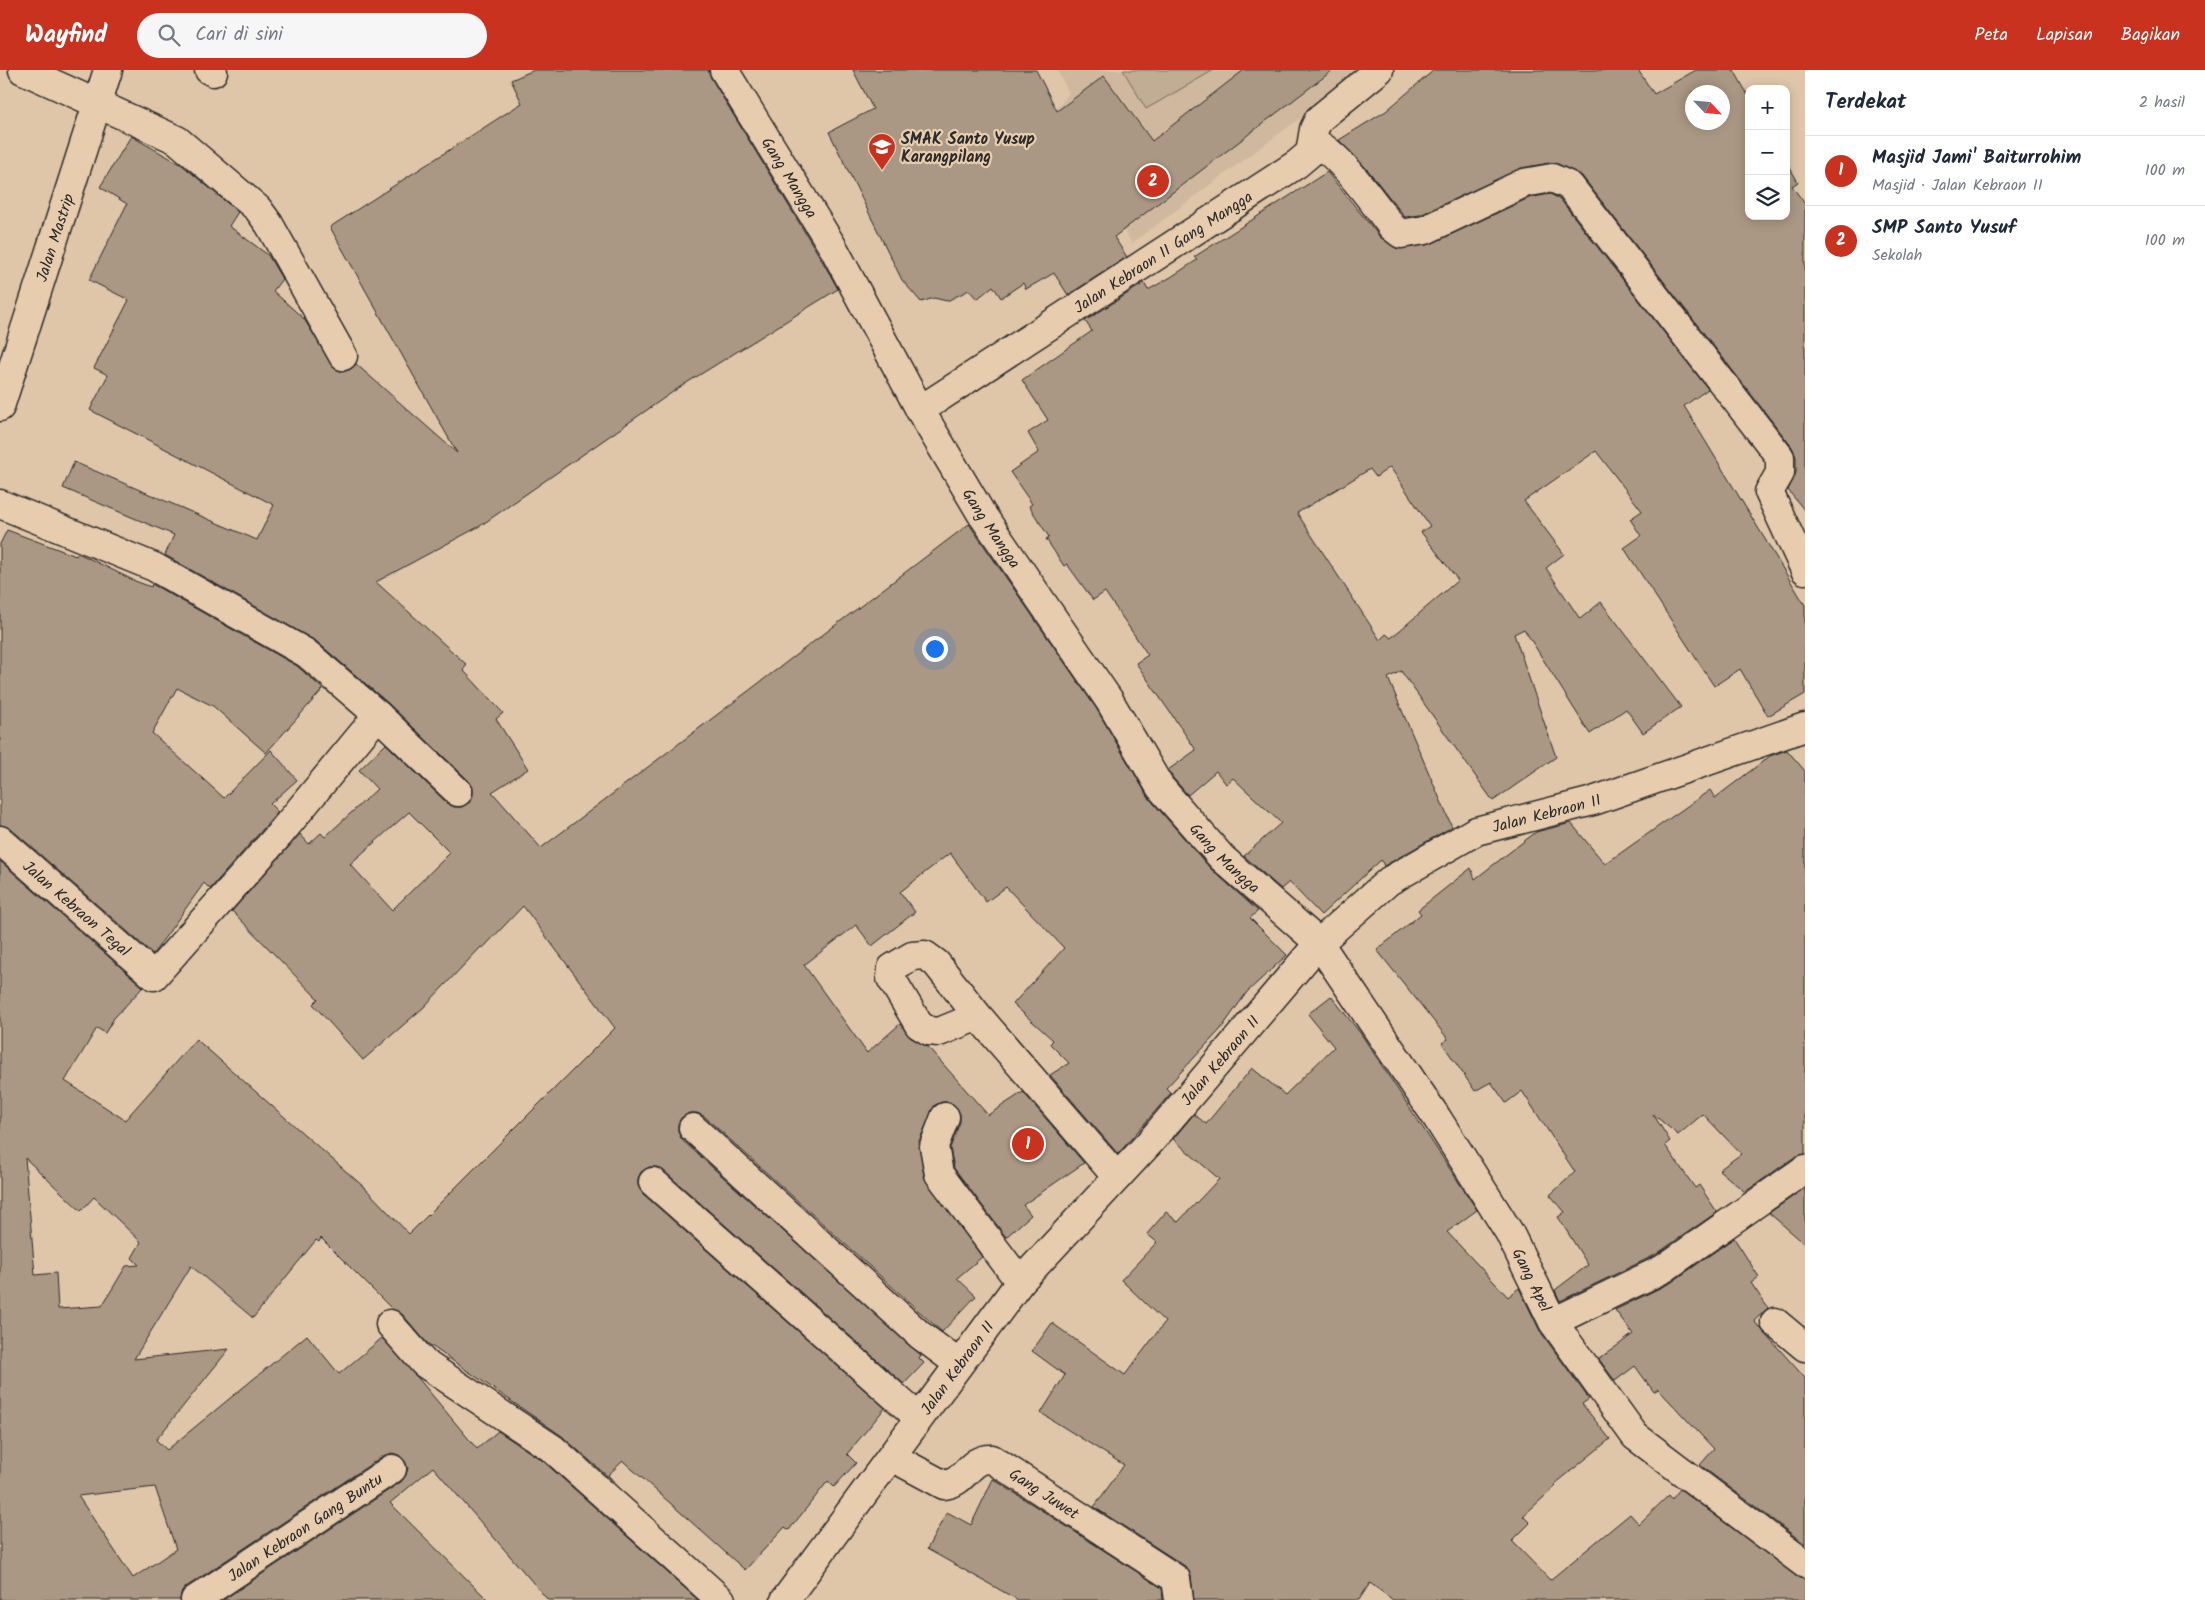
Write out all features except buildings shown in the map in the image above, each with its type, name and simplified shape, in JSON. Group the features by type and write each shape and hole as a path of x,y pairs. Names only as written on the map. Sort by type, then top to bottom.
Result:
{"street":[{"path":"23,70 177,140 258,209 269,224 343,356"},
{"name":"Jalan Mastrip","path":"0,407 108,70"},
{"name":"Gang Mangga","path":"724,70 834,248 920,410 981,513 1109,700 1160,787 1222,858 1319,943"},
{"name":"Jalan Kebraon II Gang Mangga","path":"920,410 1297,164 1310,153 1314,142 1314,129 1319,119 1379,70"},
{"path":"1314,142 1322,145 1334,157 1392,227 1401,234 1425,230 1524,183 1552,178 1570,186 1780,457 1780,474 1769,492 1805,570"},
{"path":"0,504 154,567 306,653 378,715 458,792"},
{"name":"Jalan Kebraon Tegal","path":"0,840 154,976 279,835 378,715"},
{"name":"Jalan Kebraon II","path":"786,1600 1020,1282 1151,1141 1319,943 1388,881 1476,831 1593,800 1805,727"},
{"name":"Gang Apel","path":"1319,943 1437,1118 1509,1232 1553,1322 1635,1436 1805,1564"},
{"path":"978,1016 1117,1177"},
{"path":"945,1117 934,1146 939,1174 1020,1282"},
{"path":"693,1128 920,1335 958,1364"},
{"path":"1553,1322 1663,1269 1805,1169"},
{"path":"653,1182 919,1418"},
{"path":"1775,1322 1805,1347"},
{"path":"390,1324 424,1363 553,1449 721,1600"},
{"name":"Gang Juwet","path":"892,1458 944,1485 953,1484 975,1462 983,1458 992,1459 1176,1579 1179,1600"},
{"name":"Jalan Kebraon Gang Buntu","path":"195,1600 392,1469"}],"shaded area":[{"path":"1057,70 1365,70 1132,243 1050,118 1069,93"},
{"path":"1123,70 1214,70 1146,109"}],"place":[{"name":"SMAK Santo Yusup Karangpilang","path":"882,171"},
{"name":"SMP Santo Yusuf","path":"1153,181"},
{"name":"Masjid Jami' Baiturrohim","path":"1028,1144"}]}
